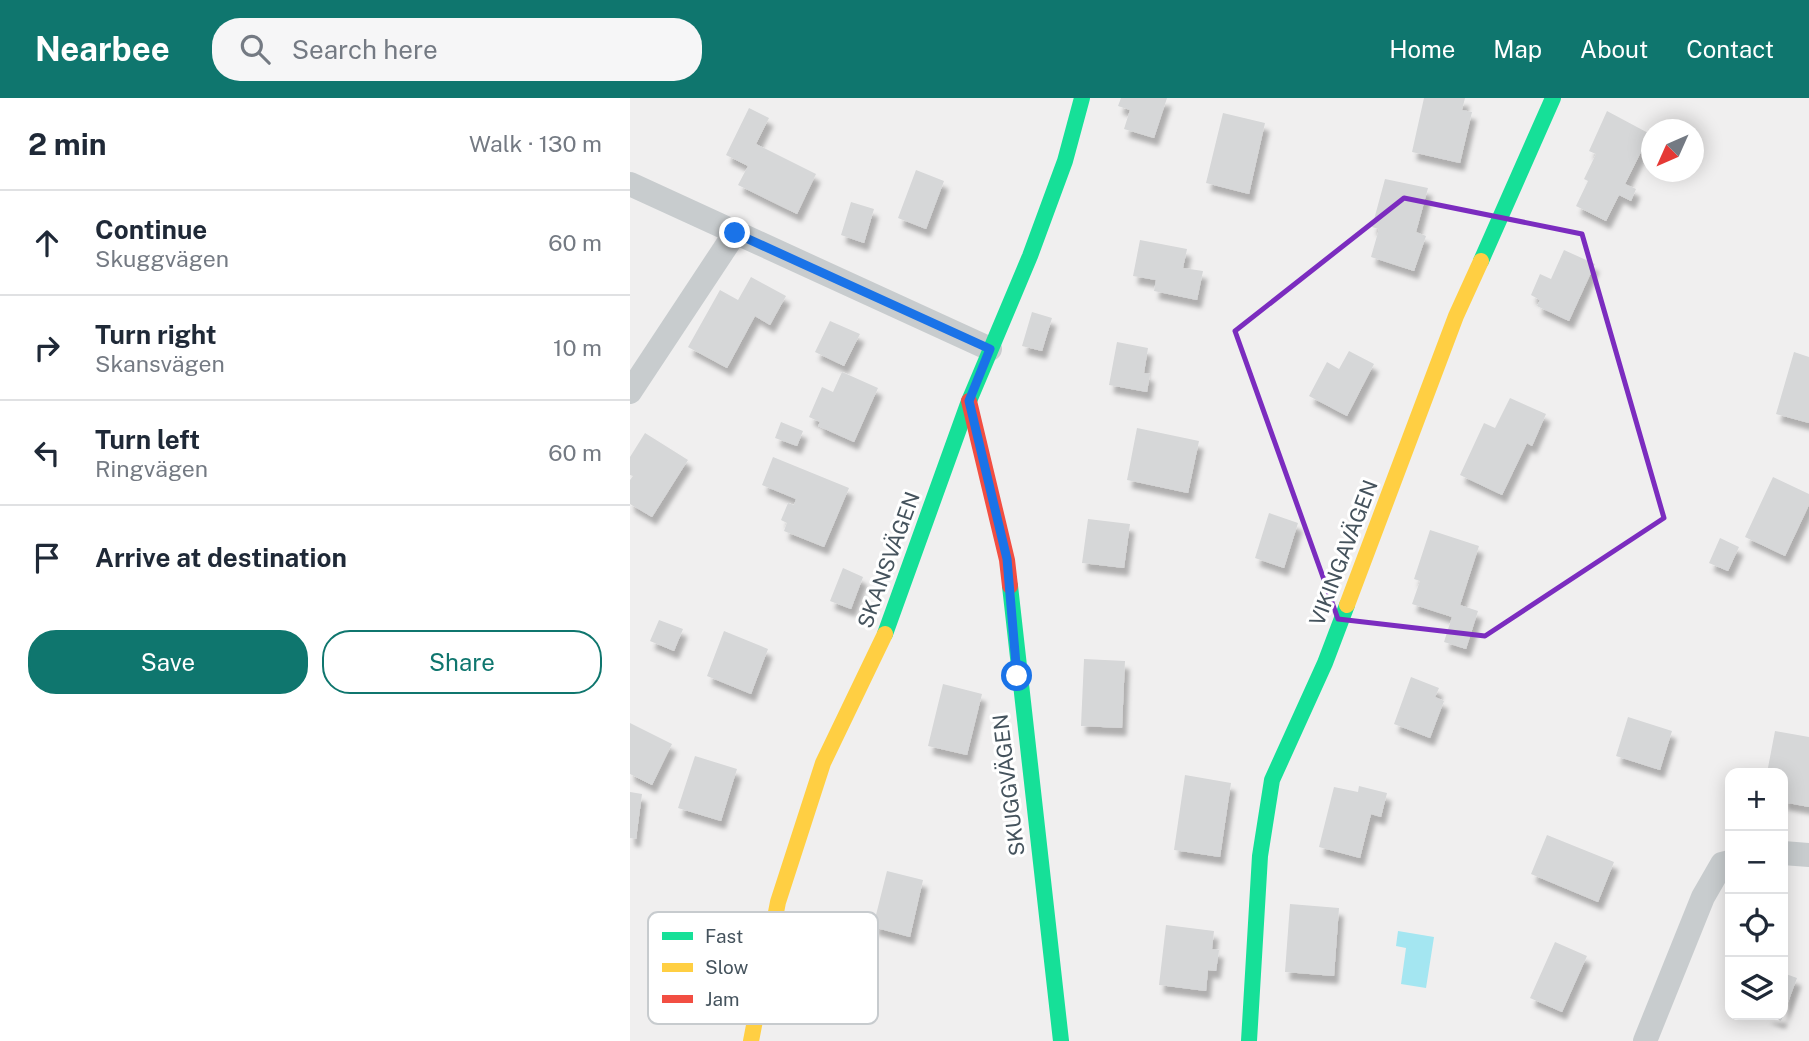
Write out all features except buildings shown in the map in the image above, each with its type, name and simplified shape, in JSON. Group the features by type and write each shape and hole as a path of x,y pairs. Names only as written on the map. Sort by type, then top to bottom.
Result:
{"street":[{"name":"SKANSVÄGEN","path":"776,912 824,763 890,623 969,401 1052,197 1082,98"},
{"name":"VIKINGAVÄGEN","path":"1249,1041 1260,856 1272,780 1325,663 1456,316 1553,98"},
{"path":"630,184 990,349"},
{"path":"630,392 735,233"},
{"name":"SKUGGVÄGEN","path":"969,401 1007,559 1017,676 1061,1041"},
{"path":"1788,853 1809,855"},
{"path":"1644,1041 1703,897 1725,863"}],"highlighted area":[{"path":"1404,198 1582,234 1664,518 1485,636 1338,619 1235,331"}],"water":[{"path":"1398,931 1434,937 1426,988 1401,984 1406,948 1396,946"}],"traffic: fast":[{"path":"885,634 969,401 1030,256 1065,161 1082,98"},
{"path":"1481,261 1553,98"},
{"path":"1010,586 1061,1041"},
{"path":"1249,1041 1260,856 1272,780 1325,663 1347,605"}],"traffic: slow":[{"path":"1347,605 1456,316 1481,261"},
{"path":"776,912 823,763 885,634"},
{"path":"751,1041 754,1024"}],"traffic: jam":[{"path":"969,401 1007,560 1010,586"}],"route":[{"path":"735,233 990,349 969,401 1007,559 1017,676"}]}
